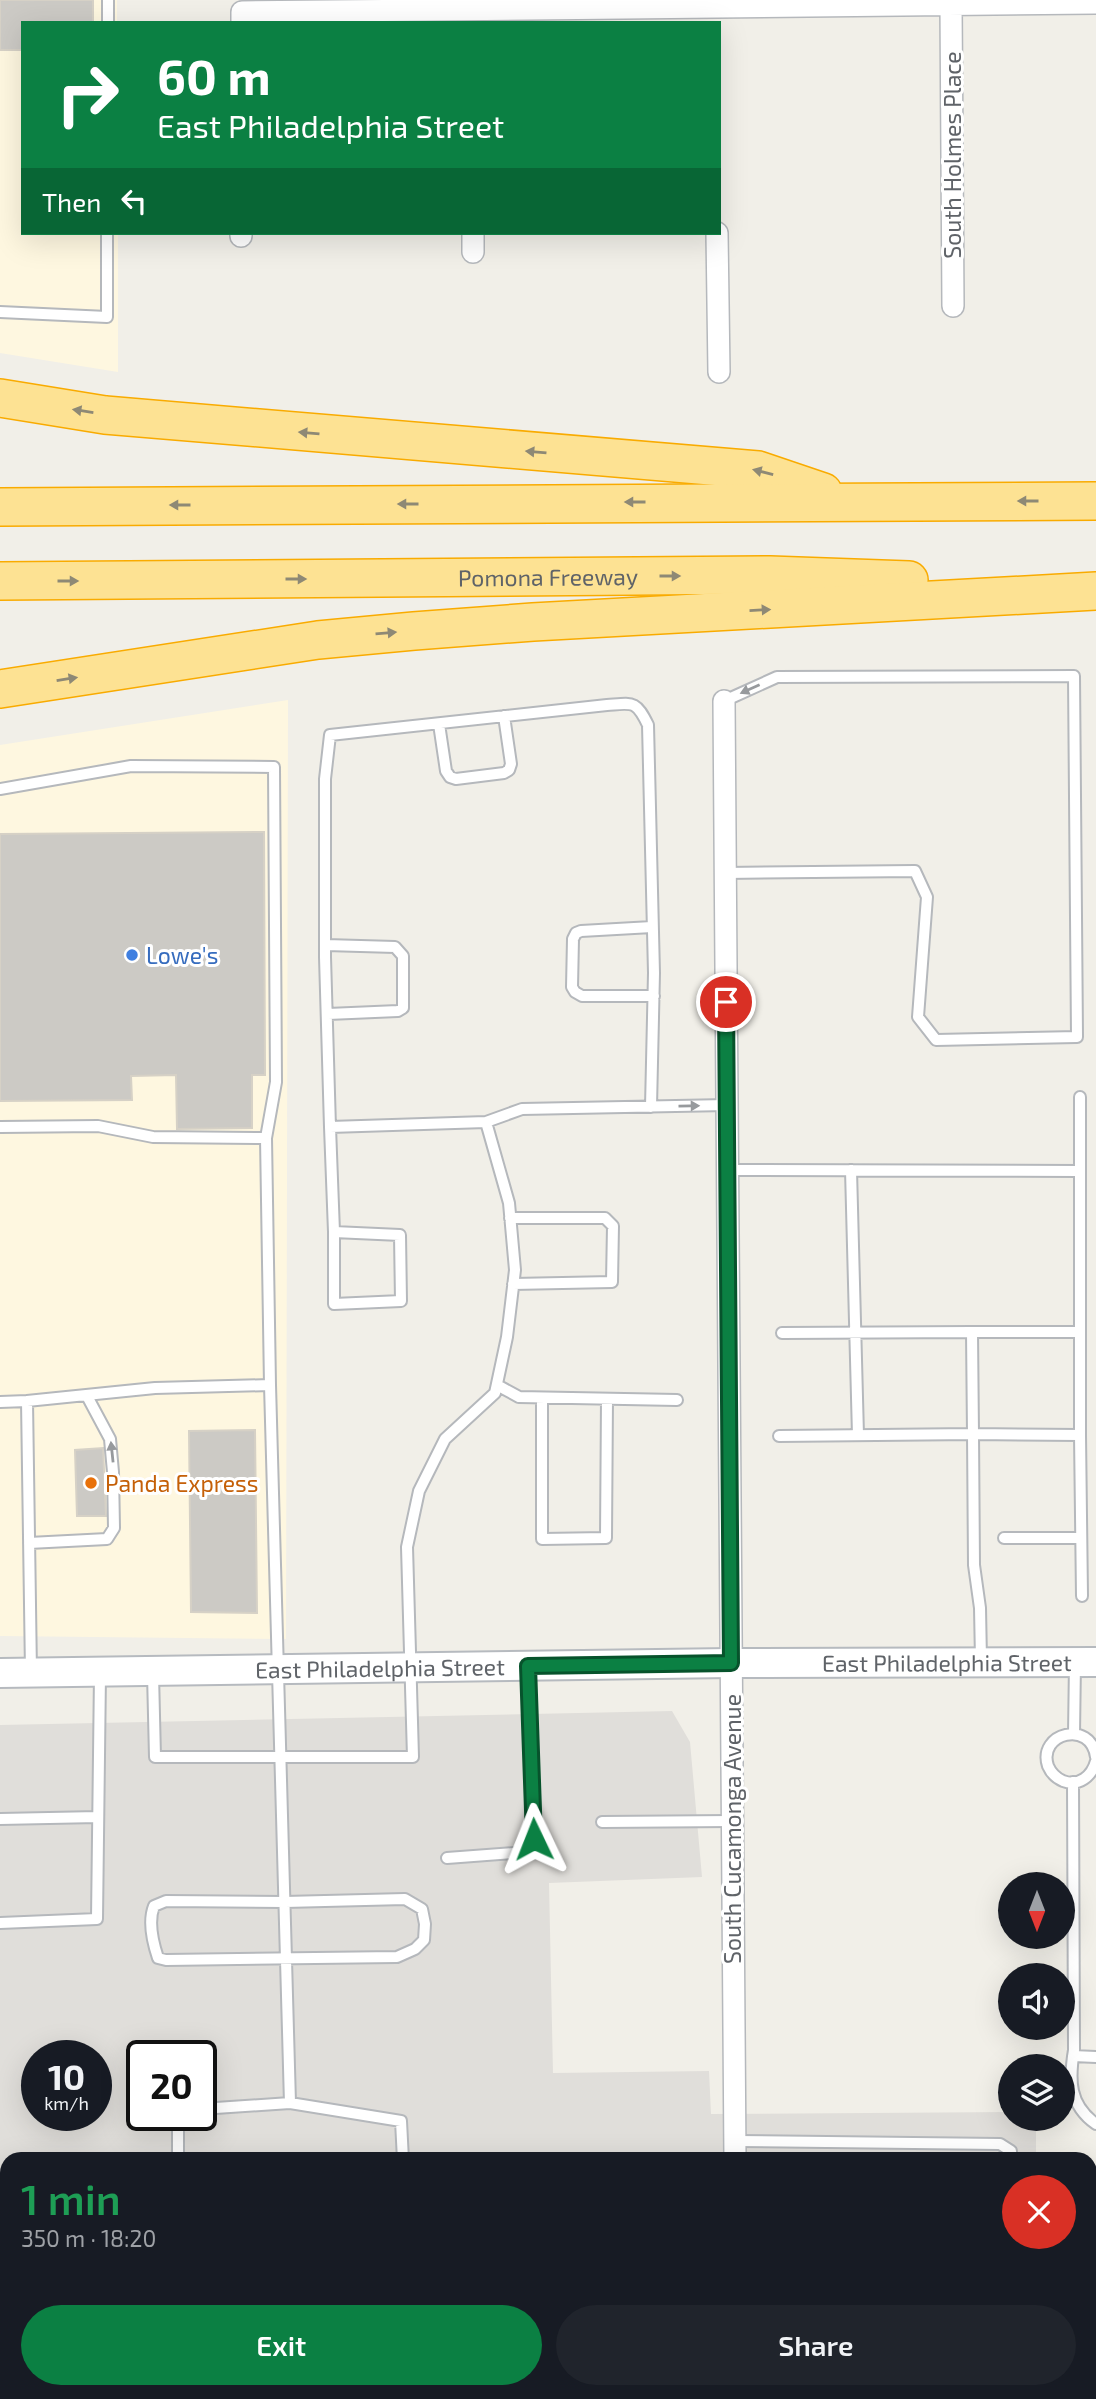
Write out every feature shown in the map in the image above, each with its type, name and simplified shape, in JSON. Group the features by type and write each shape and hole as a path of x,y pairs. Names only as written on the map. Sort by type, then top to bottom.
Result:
{"highway":[{"path":"0,398 105,415 758,470 851,501"},
{"path":"0,507 1096,501"},
{"name":"Pomona Freeway","path":"0,581 770,575 1096,589"},
{"path":"0,689 318,640 414,631 1096,589"}],"street":[{"path":"242,11 472,16 1096,3"},
{"name":"South Holmes Place","path":"951,4 953,306"},
{"path":"717,235 719,372"},
{"name":"South Cucamonga Avenue","path":"724,701 735,2150"},
{"name":"East Philadelphia Street","path":"0,1673 731,1663 1086,1662"}],"lane":[{"path":"108,0 108,21"},
{"path":"0,312 107,317 107,235"},
{"path":"724,701 777,677 1074,676 1077,1037 936,1040 918,1017 928,897 915,872 725,873"},
{"path":"334,1231 400,1235 401,1301 334,1304 326,945 326,779 330,735 630,704 640,709 648,725 654,996 651,1107"},
{"path":"439,724 446,771 450,777 456,779 505,773 511,764 504,716"},
{"path":"0,789 131,766 274,767 276,1082 266,1138 270,1385 290,2103"},
{"path":"652,928 576,933 573,939 572,987 582,996 654,996"},
{"path":"326,945 396,947 403,956 402,1008 398,1011 328,1014"},
{"path":"1080,1097 1082,1596"},
{"path":"330,1127 486,1122 522,1109 727,1105"},
{"path":"153,1671 155,1757 414,1756 407,1547 419,1491 445,1439 495,1393 507,1337 515,1270 509,1203 486,1122"},
{"path":"0,1127 98,1126 153,1137 266,1138"},
{"path":"728,1170 1080,1171"},
{"path":"851,1170 858,1435"},
{"path":"510,1218 605,1218 613,1226 612,1282 513,1284"},
{"path":"972,1332 974,1565 980,1608 981,1663"},
{"path":"782,1333 1080,1332"},
{"path":"0,1402 155,1388 270,1385"},
{"path":"497,1385 519,1397 677,1400"},
{"path":"29,1543 107,1539 114,1528 110,1439 87,1396"},
{"path":"542,1398 542,1539 606,1538 607,1399"},
{"path":"27,1401 31,1672"},
{"path":"779,1436 1080,1435"},
{"path":"1004,1538 1081,1538"},
{"path":"1073,1734 1086,1662"},
{"path":"447,1858 527,1852 531,1848 534,1839 528,1666"},
{"path":"0,1923 97,1919 100,1671"},
{"path":"1073,1734 1088,1740 1093,1746 1096,1759 1090,1775 1084,1780 1073,1782 1060,1780 1054,1775 1047,1760 1057,1738 1073,1734"},
{"path":"1073,1782 1073,2054"},
{"path":"0,1819 98,1817"},
{"path":"601,1822 732,1821"},
{"path":"405,1899 422,1909 424,1940 415,1949 397,1957 286,1959 158,1958 153,1944 152,1911 154,1906 166,1901 405,1899"},
{"path":"1075,2056 1096,2057"},
{"path":"1075,2101 1096,2124"},
{"path":"217,2108 290,2103 401,2121 403,2152"},
{"path":"178,2131 178,2152"},
{"path":"735,2150 1000,2144 1011,2152"}],"shaded area":[{"path":"0,0 117,0 117,21 21,21 21,235 118,235 118,372 0,353"},
{"path":"288,700 286,1639 0,1636 0,745"},
{"path":"672,1711 690,1742 702,1877 549,1883 553,2073 709,2071 711,2114 998,2112 998,2131 1036,2131 1036,2152 0,2152 0,1725"}],"building":[{"path":"0,0 93,0 93,21 21,21 21,50 0,50"},
{"name":"Lowe's","path":"264,832 265,1075 252,1075 252,1128 177,1129 176,1075 131,1076 132,1100 0,1101 0,834"},
{"path":"255,1430 257,1613 191,1612 189,1431"},
{"name":"Panda Express","path":"103,1448 106,1516 77,1516 75,1450"}],"place":[{"name":"Lowe's","path":"132,955"},
{"name":"Panda Express","path":"91,1483"}],"route":[{"path":"534,1839 528,1666 731,1663 726,1002"}]}
